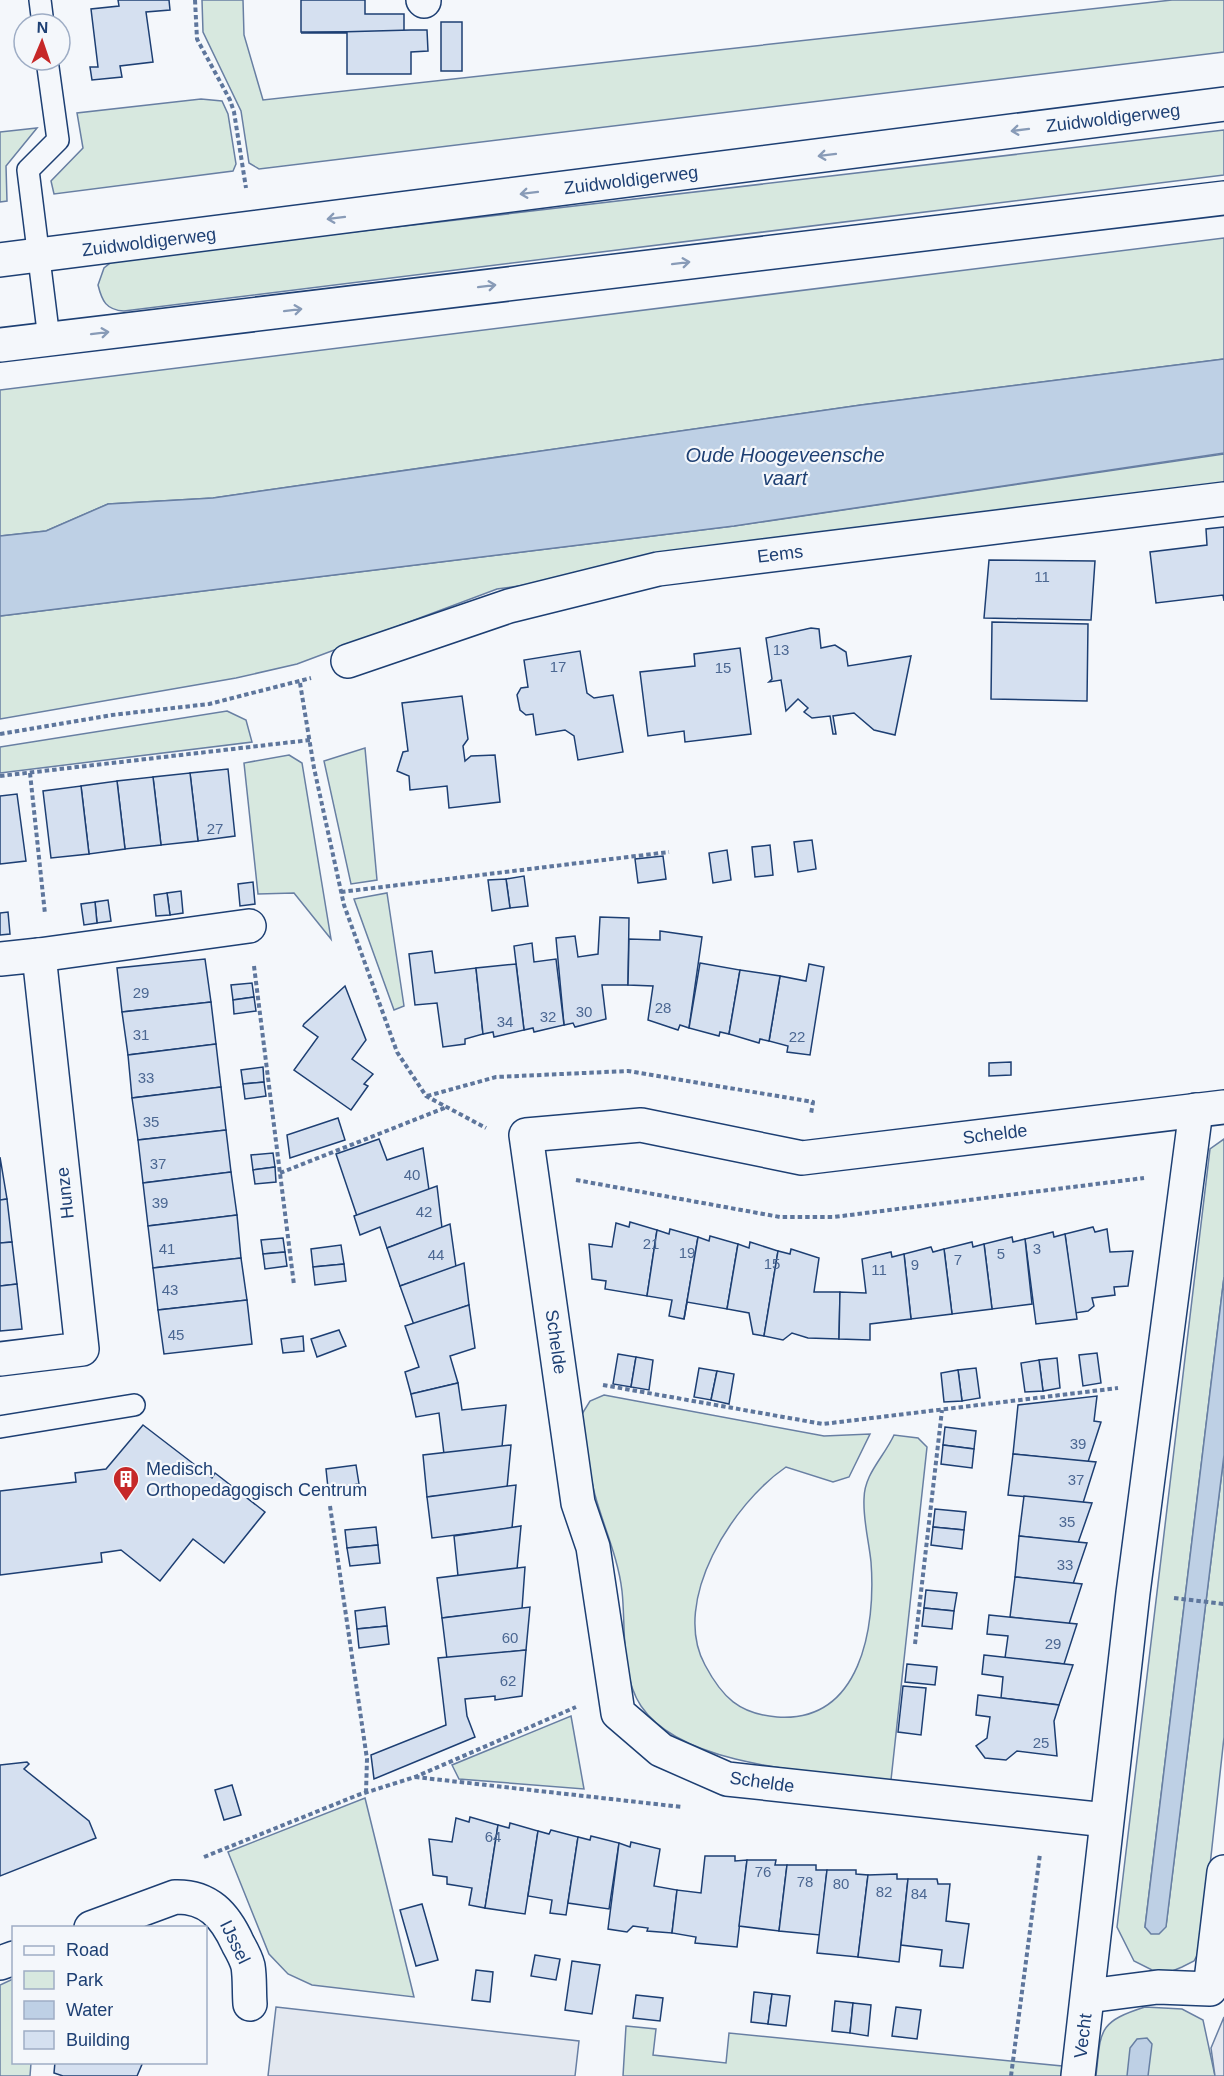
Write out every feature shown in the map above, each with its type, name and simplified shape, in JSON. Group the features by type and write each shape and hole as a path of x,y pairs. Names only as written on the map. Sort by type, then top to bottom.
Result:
{"street":[{"name":"Zuidwoldigerweg","path":"0,260 1224,104"},
{"path":"0,345 1224,198"},
{"name":"Eems","path":"348,661 509,606 658,569 1224,498"},
{"path":"0,959 249,926"},
{"name":"Hunze","path":"0,1359 82,1349 44,954"},
{"name":"Schelde","path":"1088,1995 1106,1820 1160,1383 1210,1108 802,1158 641,1125 525,1135 578,1503 593,1547 618,1713 661,1750 727,1779 1106,1820"},
{"path":"1088,1995 1158,1987 1210,1989 1224,1872"},
{"path":"96,1926 160,1900 188,1896"},
{"name":"IJssel","path":"188,1896 205,1902 220,1912 232,1931 248,1964 250,2004"},
{"name":"Vecht","path":"1078,2076 1088,1995"}],"lane":[{"path":"49,72 58,140 28,170 49,339"},
{"path":"0,1427 134,1405"}],"path":[{"path":"195,0 198,39 234,112 247,196"},
{"path":"0,734 112,715 209,704 300,683 348,661"},
{"path":"300,683 341,892 398,1052 426,1096 508,1140 525,1135"},
{"path":"0,776 310,740"},
{"path":"30,773 44,954"},
{"path":"341,892 669,852"},
{"path":"249,926 294,1285"},
{"path":"280,1173 447,1107"},
{"path":"561,1378 823,1424 1160,1383"},
{"path":"915,1644 942,1410"},
{"path":"330,1506 367,1759 366,1793"},
{"path":"1177,1598 1224,1604"},
{"path":"188,1896 204,1857 366,1793 415,1777 615,1690"},
{"path":"1011,2076 1046,1814"}],"green space":[{"path":"202,0 243,0 244,35 263,100 1172,0 1224,0 1224,52 259,169 249,163 241,111 203,32"},
{"path":"201,99 222,101 228,114 236,164 233,171 54,194 51,181 83,148 77,113"},
{"path":"37,128 6,166 7,201 0,202 0,132"},
{"path":"1224,130 1224,175 124,311 113,309 106,304 98,285 104,268 114,260"},
{"path":"1224,238 1224,359 861,405 213,498 108,504 46,531 0,536 0,390"},
{"path":"1224,454 1224,486 497,589 297,664 236,678 0,719 0,616 734,526"},
{"path":"227,711 246,720 252,742 0,773 0,747"},
{"path":"365,748 377,880 351,884 324,761"},
{"path":"289,755 302,763 331,939 294,893 258,894 244,763"},
{"path":"387,893 404,1006 394,1010 354,899"},
{"path":"1224,1139 1224,1277 1145,1927 1166,1926 1224,1455 1224,1737 1201,1948 1194,1961 1170,1972 1152,1970 1134,1961 1117,1927 1210,1149"},
{"path":"604,1395 824,1436 870,1434 849,1477 833,1482 786,1467 766,1483 746,1504 728,1529 712,1556 701,1584 695,1612 696,1640 705,1665 718,1686 733,1702 742,1708 764,1715 777,1717 805,1715 828,1704 845,1688 857,1666 866,1641 870,1614 871,1562 864,1507 867,1482 894,1435 918,1438 927,1447 891,1780 793,1770 720,1755 688,1743 661,1727 641,1706 630,1680 625,1650 620,1578 593,1485 582,1414 590,1401"},
{"path":"571,1716 584,1789 459,1779 452,1765"},
{"path":"365,1798 414,1997 312,1985 288,1974 269,1954 228,1852"},
{"path":"12,1979 12,2064 31,2064 30,2076 0,2076 0,1985"},
{"path":"1145,2007 1182,2009 1203,2020 1215,2076 1096,2076 1099,2048 1104,2030 1118,2018"},
{"path":"626,2026 656,2029 653,2055 726,2063 729,2033 1062,2066 1061,2076 623,2076"}],"shaded area":[{"path":"276,2007 579,2041 575,2076 268,2076"},
{"path":"1224,2017 1224,2076 1215,2076 1211,2048"}],"water":[{"name":"Oude Hoogeveensche vaart","path":"1224,359 1224,453 734,526 0,616 0,536 46,531 108,504 213,498 861,405"},
{"path":"1224,1277 1224,1455 1166,1927 1159,1934 1151,1934 1145,1927"},
{"path":"1147,2038 1152,2044 1148,2076 1127,2076 1130,2048 1137,2039"}],"building":[{"path":"118,0 169,0 170,10 146,12 153,62 120,66 122,77 92,80 90,67 98,67 91,9 119,6"},
{"path":"301,0 365,0 365,14 404,14 404,31 411,32 301,32"},
{"path":"441,22 462,22 462,71 441,71"},
{"path":"427,30 428,51 411,52 411,74 347,74 347,33 301,33"},
{"path":"1224,527 1224,601 1223,595 1156,603 1150,552 1207,545 1206,529"},
{"path":"989,560 1095,561 1091,620 984,618"},
{"path":"992,622 1088,624 1087,701 991,699"},
{"path":"811,628 819,629 821,648 835,645 846,652 848,666 911,656 895,735 874,730 854,713 833,716 836,734 833,734 830,716 812,718 804,712 808,708 798,699 786,711 781,680 769,682 772,679 766,638"},
{"path":"740,648 751,734 685,742 684,731 648,736 640,672 695,666 694,654"},
{"path":"580,651 587,693 594,698 613,695 623,752 578,760 574,736 565,730 536,735 533,714 526,715 520,710 517,695 521,688 528,687 524,660"},
{"path":"462,696 468,739 463,746 465,761 471,756 495,755 500,802 449,808 447,786 410,790 409,776 397,771 403,752 408,751 402,703"},
{"path":"228,769 235,836 198,841 190,773"},
{"path":"190,773 198,841 161,845 153,777"},
{"path":"153,777 161,845 125,849 117,781"},
{"path":"117,781 125,849 89,854 81,786"},
{"path":"81,786 89,854 51,858 43,791"},
{"path":"17,794 26,861 0,864 0,796"},
{"path":"812,840 816,869 798,872 794,842"},
{"path":"770,845 773,875 755,877 752,847"},
{"path":"727,850 731,880 713,883 709,853"},
{"path":"663,856 666,879 638,883 635,859"},
{"path":"524,876 528,906 510,908 506,879"},
{"path":"506,879 510,908 492,911 488,880"},
{"path":"253,882 255,904 240,906 238,884"},
{"path":"181,891 183,913 170,915 167,893"},
{"path":"167,893 170,915 156,916 154,895"},
{"path":"108,900 111,921 97,923 95,902"},
{"path":"95,902 97,923 84,925 81,904"},
{"path":"8,912 10,934 0,935 0,913"},
{"path":"600,917 629,918 628,985 602,985 606,1019 575,1027 573,1023 564,1025 556,938 575,936 578,957 598,954"},
{"path":"660,931 702,937 689,1028 680,1025 678,1030 648,1020 653,986 628,985 629,939 660,940"},
{"path":"532,943 534,962 556,959 564,1025 534,1032 533,1028 524,1030 514,946"},
{"path":"432,951 435,973 476,968 483,1034 465,1039 465,1044 443,1047 437,1003 415,1005 409,954"},
{"path":"205,959 211,1002 122,1012 117,968"},
{"path":"700,963 740,970 729,1034 720,1032 719,1036 689,1028"},
{"path":"516,964 524,1030 494,1037 493,1032 483,1034 476,968"},
{"path":"809,964 824,967 810,1055 787,1052 788,1046 769,1041 780,976 806,981"},
{"path":"740,970 780,976 769,1041 760,1039 759,1043 729,1034"},
{"path":"252,983 254,997 233,1000 231,985"},
{"path":"345,986 366,1040 352,1059 373,1074 364,1084 368,1086 351,1110 294,1070 318,1037 303,1026 304,1024"},
{"path":"254,997 256,1011 234,1014 233,1000"},
{"path":"211,1002 216,1044 128,1055 122,1012"},
{"path":"216,1044 221,1087 132,1098 128,1055"},
{"path":"1011,1062 1011,1075 989,1076 989,1063"},
{"path":"263,1067 264,1082 243,1084 241,1070"},
{"path":"264,1082 266,1096 245,1099 243,1084"},
{"path":"221,1087 226,1130 138,1140 132,1098"},
{"path":"338,1118 345,1140 290,1158 287,1135"},
{"path":"226,1130 231,1172 143,1183 138,1140"},
{"path":"379,1139 387,1160 423,1148 429,1190 357,1216 336,1154"},
{"path":"273,1153 275,1167 253,1170 251,1155"},
{"path":"0,1157 7,1199 0,1200"},
{"path":"275,1167 276,1182 255,1184 253,1170"},
{"path":"231,1172 237,1215 148,1226 143,1183"},
{"path":"437,1186 442,1228 387,1248 380,1227 360,1235 354,1216"},
{"path":"7,1199 12,1242 0,1243 0,1200"},
{"path":"237,1215 241,1258 153,1268 148,1226"},
{"path":"630,1222 657,1230 647,1296 605,1289 606,1281 592,1279 589,1244 612,1247 616,1223 629,1227"},
{"path":"450,1224 456,1267 400,1286 387,1248"},
{"path":"1093,1227 1095,1232 1107,1229 1110,1252 1133,1251 1128,1286 1114,1287 1115,1295 1092,1298 1094,1306 1088,1311 1075,1313 1065,1234"},
{"path":"670,1229 698,1237 684,1319 669,1316 672,1300 647,1296 657,1230 669,1234"},
{"path":"1053,1232 1054,1237 1065,1234 1077,1319 1036,1324 1025,1239"},
{"path":"710,1236 738,1244 727,1309 687,1302 684,1319 698,1237 709,1241"},
{"path":"1012,1237 1013,1242 1025,1239 1032,1304 992,1309 984,1244"},
{"path":"283,1238 285,1252 263,1254 261,1240"},
{"path":"12,1242 17,1284 0,1286 0,1243"},
{"path":"750,1242 778,1251 764,1336 753,1334 749,1313 727,1309 738,1244 749,1248"},
{"path":"972,1242 973,1247 984,1244 992,1309 952,1314 944,1249"},
{"path":"341,1245 344,1264 313,1267 311,1249"},
{"path":"931,1247 933,1252 944,1249 952,1314 911,1319 904,1254"},
{"path":"791,1249 819,1258 814,1292 840,1292 839,1339 808,1338 792,1333 783,1340 764,1336 778,1251 790,1254"},
{"path":"285,1252 287,1266 265,1269 263,1254"},
{"path":"891,1252 892,1257 904,1254 911,1319 870,1324 870,1340 839,1339 840,1292 866,1293 862,1259"},
{"path":"241,1258 247,1300 158,1310 153,1268"},
{"path":"464,1263 469,1305 414,1325 400,1286"},
{"path":"344,1264 346,1281 315,1285 313,1267"},
{"path":"17,1284 22,1329 0,1331 0,1286"},
{"path":"247,1300 252,1344 164,1354 158,1310"},
{"path":"469,1305 475,1348 450,1356 458,1383 411,1394 405,1372 419,1367 405,1326"},
{"path":"339,1330 346,1346 317,1357 311,1339"},
{"path":"303,1336 304,1351 283,1353 281,1339"},
{"path":"1097,1353 1101,1383 1083,1386 1079,1355"},
{"path":"618,1354 636,1357 631,1387 613,1384"},
{"path":"636,1357 653,1360 649,1390 631,1387"},
{"path":"1057,1358 1060,1388 1043,1391 1039,1360"},
{"path":"1039,1360 1043,1391 1025,1392 1021,1363"},
{"path":"699,1368 717,1371 711,1400 694,1397"},
{"path":"976,1368 980,1398 962,1401 958,1370"},
{"path":"958,1370 962,1401 944,1402 941,1373"},
{"path":"717,1371 734,1374 729,1404 711,1400"},
{"path":"458,1383 462,1410 506,1405 502,1447 444,1454 439,1413 416,1417 411,1394"},
{"path":"1097,1396 1094,1421 1101,1422 1088,1462 1013,1454 1018,1405"},
{"name":"Medisch Orthopedagogisch Centrum","path":"143,1425 212,1478 215,1473 265,1512 224,1563 193,1539 160,1581 121,1550 101,1553 102,1562 0,1575 0,1491 76,1482 75,1473 106,1469"},
{"path":"945,1427 976,1431 974,1449 943,1445"},
{"path":"511,1445 507,1488 427,1497 423,1455"},
{"path":"943,1445 974,1449 972,1468 941,1464"},
{"path":"1013,1454 1096,1462 1083,1503 1008,1495"},
{"path":"356,1465 359,1484 328,1488 326,1469"},
{"path":"516,1485 512,1528 432,1538 427,1497"},
{"path":"1024,1496 1092,1503 1078,1543 1019,1536"},
{"path":"935,1509 966,1512 964,1530 933,1527"},
{"path":"521,1526 517,1569 458,1576 454,1536"},
{"path":"376,1527 378,1545 347,1548 345,1530"},
{"path":"933,1527 964,1530 962,1549 931,1545"},
{"path":"1019,1536 1087,1543 1073,1584 1015,1577"},
{"path":"378,1545 380,1563 350,1566 347,1548"},
{"path":"525,1567 522,1609 442,1618 437,1578"},
{"path":"1015,1577 1082,1584 1069,1624 1010,1617"},
{"path":"926,1590 957,1593 954,1611 924,1608"},
{"path":"385,1607 387,1626 357,1629 355,1611"},
{"path":"530,1607 526,1650 447,1659 442,1618"},
{"path":"924,1608 954,1611 952,1629 922,1626"},
{"path":"989,1615 1077,1624 1064,1664 1005,1658 1008,1636 987,1634"},
{"path":"387,1626 389,1644 359,1648 357,1629"},
{"path":"526,1650 522,1696 495,1700 495,1696 465,1699 467,1716 475,1737 374,1779 371,1755 446,1725 438,1658"},
{"path":"984,1655 1073,1665 1059,1705 1001,1698 1003,1677 982,1674"},
{"path":"907,1664 937,1667 935,1685 905,1682"},
{"path":"903,1686 926,1688 921,1735 898,1732"},
{"path":"978,1695 1059,1705 1054,1721 1057,1756 1017,1751 1006,1760 985,1758 976,1746 987,1738 990,1717 976,1715"},
{"path":"27,1762 29,1764 24,1769 89,1821 96,1838 0,1876 0,1765"},
{"path":"232,1785 241,1815 224,1820 215,1790"},
{"path":"470,1817 498,1825 485,1908 469,1905 472,1888 447,1884 447,1877 433,1875 429,1839 452,1842 456,1818 469,1822"},
{"path":"510,1823 538,1831 525,1914 485,1908 498,1825 509,1828"},
{"path":"551,1830 578,1837 566,1915 550,1913 552,1900 528,1896 538,1831 549,1834"},
{"path":"591,1836 619,1843 609,1909 568,1903 578,1837 590,1840"},
{"path":"631,1842 660,1849 654,1886 677,1890 672,1933 647,1931 648,1928 633,1926 627,1932 608,1929 619,1843 630,1847"},
{"path":"705,1856 735,1856 735,1861 747,1860 737,1947 695,1943 696,1937 672,1933 677,1890 701,1893"},
{"path":"747,1860 776,1860 775,1865 787,1865 779,1931 739,1926"},
{"path":"787,1865 816,1865 816,1870 827,1870 820,1935 779,1931"},
{"path":"827,1870 856,1870 856,1874 868,1875 858,1957 817,1953"},
{"path":"897,1874 897,1879 908,1879 899,1962 858,1957 868,1875"},
{"path":"908,1879 937,1879 938,1884 950,1884 946,1921 969,1924 963,1968 940,1966 942,1950 901,1945"},
{"path":"422,1904 438,1960 416,1966 400,1910"},
{"path":"535,1955 560,1959 556,1980 531,1976"},
{"path":"572,1961 600,1965 592,2014 565,2010"},
{"path":"476,1970 493,1972 490,2002 472,2000"},
{"path":"754,1992 772,1994 768,2024 751,2022"},
{"path":"772,1994 790,1996 786,2026 768,2024"},
{"path":"636,1995 663,1998 660,2021 633,2018"},
{"path":"835,2001 853,2003 850,2033 832,2031"},
{"path":"853,2003 871,2005 868,2036 850,2033"},
{"path":"896,2007 921,2010 917,2039 892,2036"},
{"path":"55,2064 142,2064 137,2076 63,2076 54,2073"}],"place":[{"name":"Medisch Orthopedagogisch Centrum","path":"126,1502"}]}
